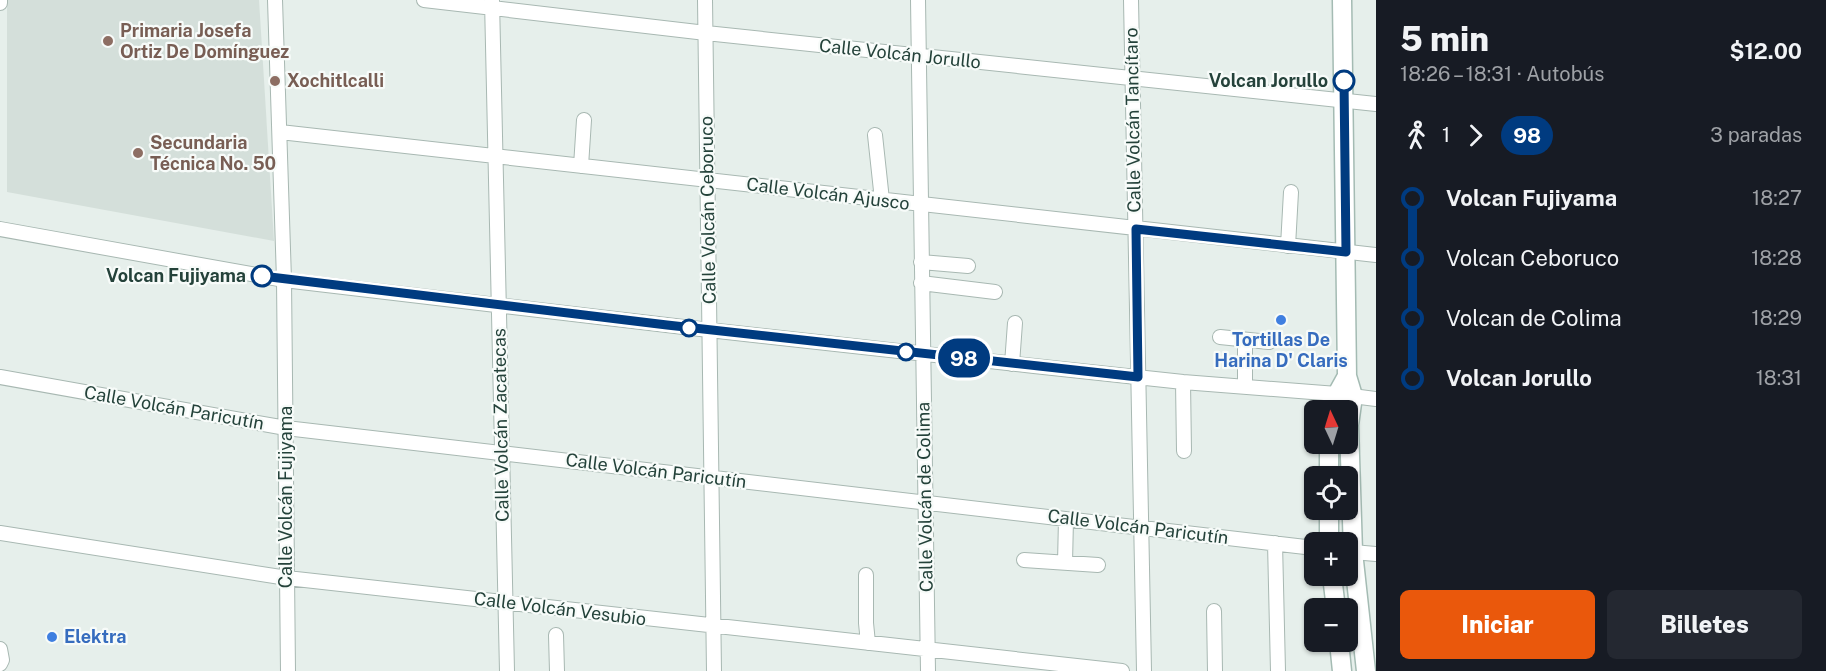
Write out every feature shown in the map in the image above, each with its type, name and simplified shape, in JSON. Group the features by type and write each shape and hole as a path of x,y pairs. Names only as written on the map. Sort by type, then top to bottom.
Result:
{"street":[{"name":"Calle Volcán Fujiyama","path":"275,0 284,280 288,671"},
{"name":"Calle Volcán Jorullo","path":"424,0 492,4 706,33 1376,104"},
{"name":"Calle Volcán Ceboruco","path":"705,0 714,671"},
{"name":"Calle Volcán de Colima","path":"918,0 928,671"},
{"name":"Calle Volcán Tancítaro","path":"1131,0 1144,671"},
{"path":"1341,400 1347,375 1342,0"},
{"name":"Calle Volcán Zacatecas","path":"492,4 507,671"},
{"path":"581,166 584,120"},
{"name":"Calle Volcán Ajusco","path":"280,132 1376,255"},
{"path":"875,135 882,200"},
{"path":"1288,246 1291,192"},
{"path":"0,229 284,280 922,354 1183,382 1245,386 1341,400 1376,399"},
{"path":"921,262 968,266"},
{"path":"921,283 995,292"},
{"path":"1012,363 1015,323"},
{"path":"1220,337 1269,342"},
{"path":"1245,340 1245,386"},
{"name":"Calle Volcán Paricutín","path":"0,377 286,428 1304,547"},
{"path":"1183,382 1184,451"},
{"path":"1349,454 1352,532"},
{"path":"1065,519 1065,563"},
{"name":"Calle Volcán Vesubio","path":"0,533 287,578 1122,671"},
{"path":"1275,543 1278,671"},
{"path":"1358,552 1376,554"},
{"path":"1024,560 1098,565"},
{"path":"866,575 868,643"},
{"path":"1357,586 1366,671"},
{"path":"1214,611 1215,671"},
{"path":"556,635 557,671"},
{"path":"0,649 2,660 0,664"},
{"path":"1340,652 1342,671"},
{"path":"3,671 10,671"}],"shaded area":[{"path":"7,0 259,0 274,241 7,192"}],"bus line":[{"name":"98","path":"262,276 667,325 1138,377 1136,229 1346,252 1344,81"}],"place":[{"name":"Primaria Josefa Ortiz De Domínguez","path":"108,41"},
{"name":"Xochitlcalli","path":"275,81"},
{"name":"Volcan Jorullo","path":"1344,81"},
{"name":"Secundaria Técnica No. 50","path":"138,153"},
{"name":"Volcan Fujiyama","path":"262,276"},
{"name":"Tortillas De Harina D' Claris","path":"1281,320"},
{"name":"Elektra","path":"52,637"}]}
